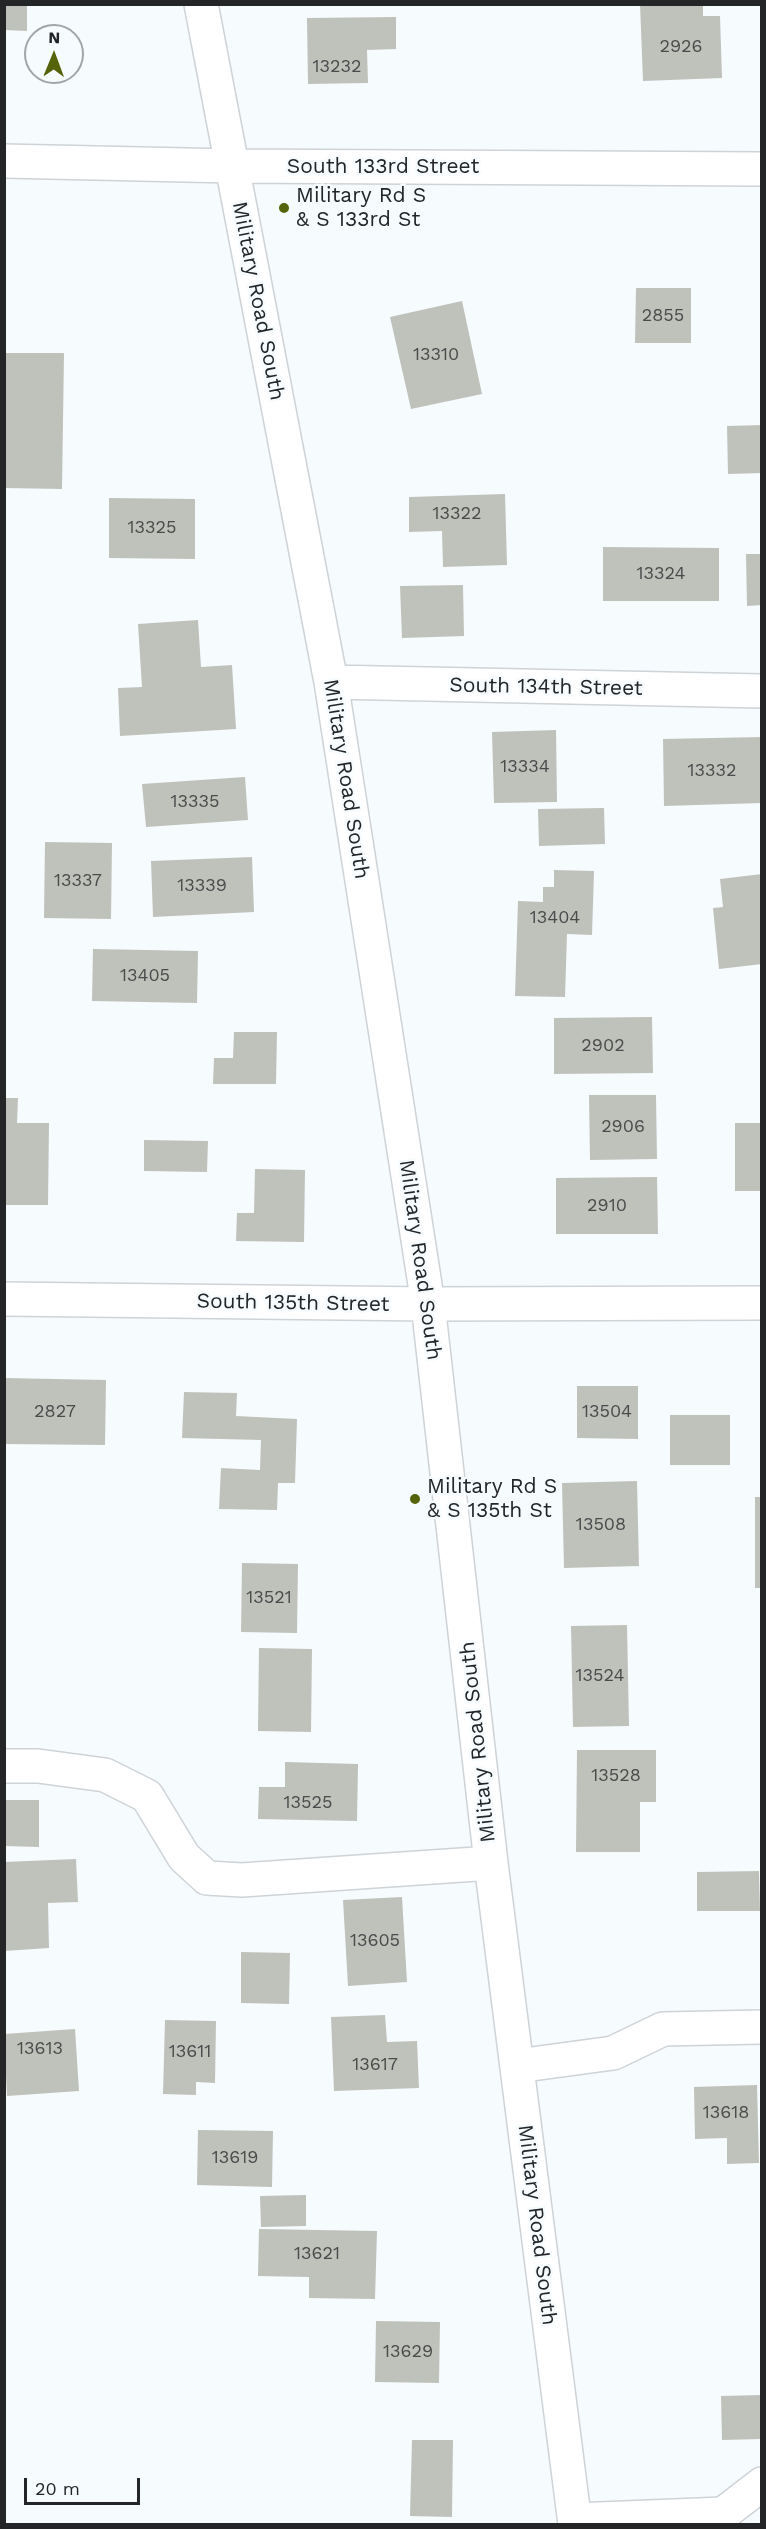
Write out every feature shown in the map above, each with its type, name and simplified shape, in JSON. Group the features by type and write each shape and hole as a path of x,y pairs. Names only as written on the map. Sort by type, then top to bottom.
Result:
{"street":[{"name":"Military Road South","path":"201,4 331,682 428,1304 491,1863 575,2522"},
{"name":"South 133rd Street","path":"4,161 232,166 762,169"},
{"name":"South 134th Street","path":"331,682 762,691"},
{"name":"South 135th Street","path":"4,1299 428,1304 762,1303"},
{"path":"4,1766 38,1766 105,1775 147,1796 184,1857 207,1878 242,1880 491,1863"},
{"path":"517,2066 613,2053 648,2034 663,2029 762,2027"},
{"path":"575,2522 723,2514 762,2484"}],"building":[{"path":"4,4 27,4 27,24 24,24 24,31 4,30"},
{"path":"640,4 703,4 703,16 720,16 722,78 643,81"},
{"path":"396,17 396,49 367,50 368,83 308,84 307,18"},
{"path":"636,288 691,288 691,343 635,343"},
{"path":"462,301 482,394 411,409 390,317"},
{"path":"4,353 64,353 62,489 4,488"},
{"path":"762,425 762,473 728,474 727,426"},
{"path":"505,494 507,565 443,567 442,531 409,532 409,497"},
{"path":"109,498 195,499 195,559 109,558"},
{"path":"603,547 719,548 719,601 603,601"},
{"path":"746,554 762,554 762,605 747,606"},
{"path":"463,585 464,636 402,638 400,586"},
{"path":"198,620 201,667 232,665 236,729 120,736 118,688 142,687 138,624"},
{"path":"556,730 557,802 494,803 492,732"},
{"path":"762,737 762,803 664,806 663,739"},
{"path":"245,777 248,820 146,827 142,784"},
{"path":"604,808 605,844 539,846 538,809"},
{"path":"45,842 112,843 111,919 44,918"},
{"path":"252,857 254,912 153,917 151,861"},
{"path":"554,870 594,871 592,935 567,934 565,997 515,996 518,901 543,902 543,887 554,887"},
{"path":"762,874 762,964 719,969 713,908 723,907 720,879"},
{"path":"93,949 198,951 197,1003 92,1001"},
{"path":"652,1017 653,1073 554,1074 554,1018"},
{"path":"234,1032 277,1032 276,1084 213,1084 214,1058 233,1058"},
{"path":"589,1095 656,1095 657,1159 590,1160"},
{"path":"4,1098 18,1098 17,1123 49,1123 48,1205 4,1205"},
{"path":"735,1123 762,1123 762,1191 735,1191"},
{"path":"144,1140 208,1141 207,1172 144,1171"},
{"path":"255,1169 305,1170 304,1242 236,1241 237,1213 254,1213"},
{"path":"657,1177 658,1234 556,1234 556,1178"},
{"path":"4,1378 106,1380 105,1445 4,1444"},
{"path":"577,1386 638,1386 638,1439 577,1438"},
{"path":"184,1392 237,1393 236,1416 297,1419 295,1483 278,1483 277,1510 219,1509 221,1468 260,1470 261,1440 182,1438"},
{"path":"670,1415 730,1415 730,1465 670,1465"},
{"path":"637,1481 639,1566 564,1568 562,1483"},
{"path":"755,1497 762,1497 762,1588 755,1588"},
{"path":"242,1563 298,1564 297,1633 241,1632"},
{"path":"627,1625 629,1726 573,1727 571,1626"},
{"path":"259,1648 312,1649 311,1732 258,1731"},
{"path":"577,1750 656,1750 656,1802 640,1802 640,1852 576,1852"},
{"path":"285,1762 358,1764 357,1821 258,1819 259,1787 285,1787"},
{"path":"4,1800 39,1800 39,1847 4,1846"},
{"path":"76,1859 78,1902 48,1903 49,1948 4,1951 4,1862"},
{"path":"759,1871 760,1911 697,1911 697,1872"},
{"path":"402,1897 407,1982 348,1986 343,1900"},
{"path":"241,1952 290,1953 289,2004 241,2003"},
{"path":"385,2015 387,2042 417,2041 419,2088 334,2091 331,2017"},
{"path":"165,2020 216,2021 215,2083 196,2082 196,2095 163,2094"},
{"path":"75,2029 79,2091 7,2096 4,2034"},
{"path":"757,2085 759,2163 727,2164 727,2138 695,2139 694,2087"},
{"path":"198,2130 273,2131 272,2187 197,2185"},
{"path":"306,2195 306,2226 261,2227 260,2196"},
{"path":"259,2229 377,2231 375,2299 309,2298 309,2277 258,2276"},
{"path":"376,2321 440,2322 439,2383 375,2382"},
{"path":"762,2395 762,2439 722,2440 721,2396"},
{"path":"412,2440 453,2440 452,2517 410,2516"}],"place":[{"name":"Military Rd S & S 133rd St","path":"284,208"},
{"name":"Military Rd S & S 135th St","path":"415,1499"}]}
